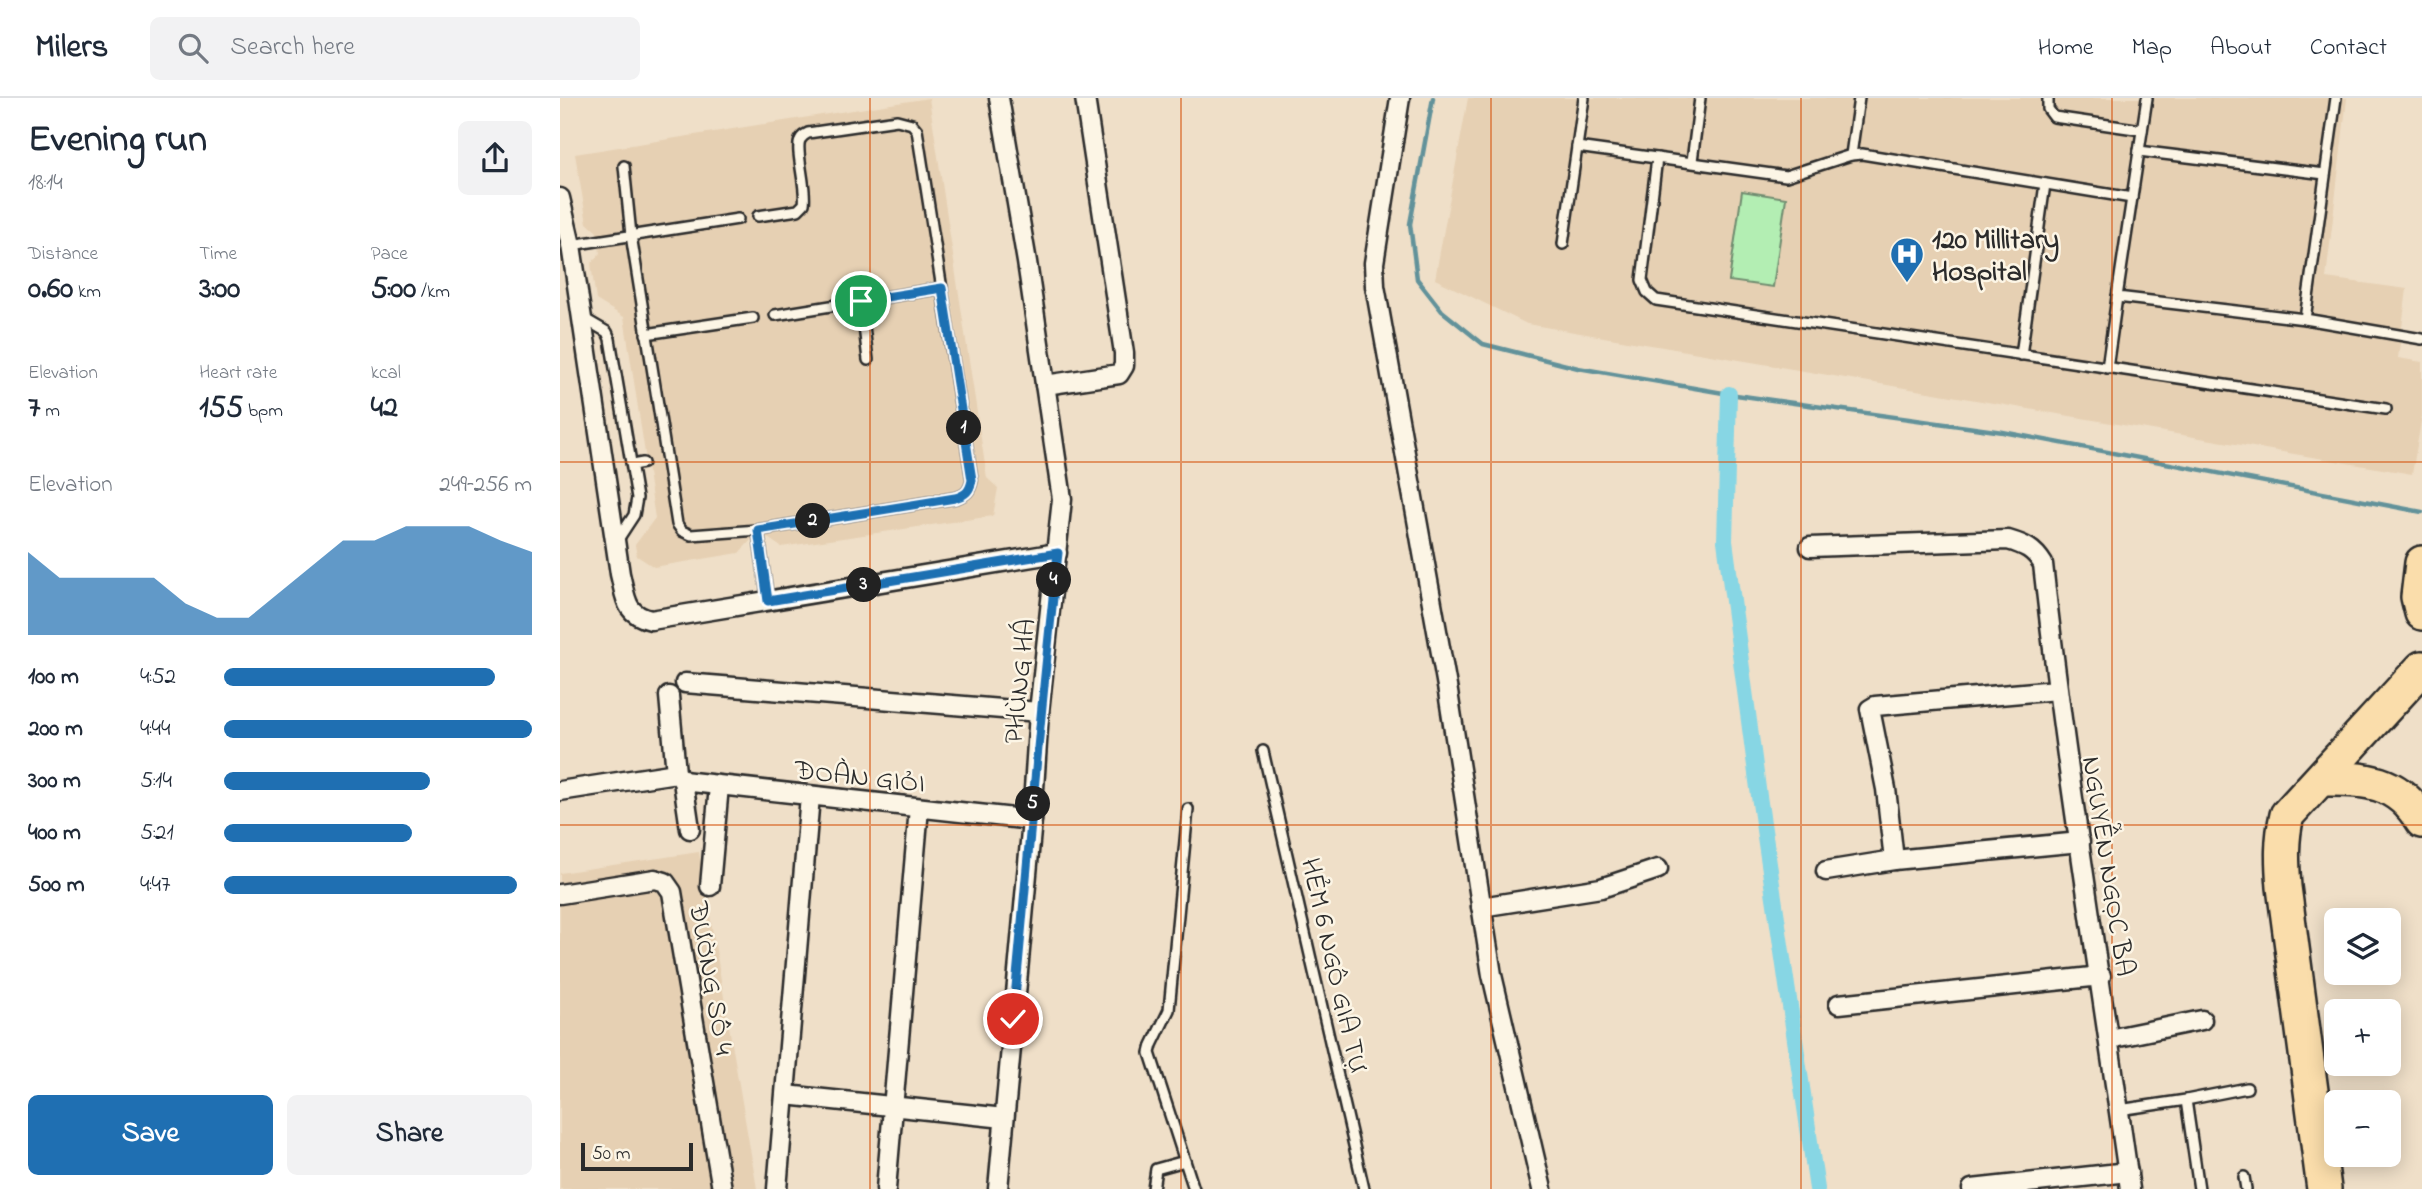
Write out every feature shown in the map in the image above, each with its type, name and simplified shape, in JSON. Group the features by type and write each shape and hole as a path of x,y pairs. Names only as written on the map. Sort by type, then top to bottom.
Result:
{"highway":[{"path":"2420,605 2422,563"},
{"path":"2324,1189 2281,852 2287,815 2422,668"},
{"path":"2321,779 2343,779 2383,785 2401,794 2413,806 2422,821"}],"street":[{"name":"PHÙNG HÁ","path":"998,1189 1040,712 1062,499 999,98"},
{"path":"1045,385 1119,374 1124,366 1085,98"},
{"path":"1400,98 1374,263 1375,286 1488,906 1499,1010 1542,1189"},
{"path":"560,198 571,245 626,600 630,610 639,617 651,620 1058,553"},
{"name":"NGUYỄN NGỌC BA","path":"1810,547 2008,540 2024,544 2036,552 2043,564 2057,690 2129,1180"},
{"path":"685,683 1040,712"},
{"path":"1894,860 1886,789 1870,709 1875,706 2057,690"},
{"path":"669,696 679,777 690,829"},
{"name":"ĐOÀN GIỎI","path":"560,791 679,777 719,786 1032,820"},
{"path":"709,886 719,786"},
{"path":"777,1189 810,796"},
{"path":"886,1189 919,808"},
{"path":"1826,871 1894,860 2080,842"},
{"path":"1488,906 1614,885 1658,869"},
{"name":"ĐƯỜNG SỐ 4","path":"560,894 654,879 665,882 672,892 722,1189"},
{"path":"1488,906 1506,895 1575,885"},
{"path":"1839,1004 2101,976"},
{"path":"2109,1039 2202,1020"},
{"path":"786,1095 1004,1118"},
{"path":"1972,1189 2129,1180"}],"lane":[{"path":"1563,244 1584,98"},
{"path":"1692,161 1700,98"},
{"path":"1851,155 1859,98"},
{"path":"2048,98 2048,109 2054,117 2142,130"},
{"path":"2107,368 2147,98"},
{"path":"2305,319 2336,98"},
{"path":"624,166 631,235 665,460 674,516 682,531 691,534 758,530 965,495 972,480 917,130 905,121 884,121 804,135 798,148 806,188 804,204 798,210 758,216"},
{"path":"1577,147 1786,176 1862,154 2132,198"},
{"path":"2138,151 2325,174"},
{"path":"1657,158 1642,280 1647,292 1656,300 2386,409"},
{"path":"2021,355 2045,184"},
{"path":"571,245 738,219"},
{"path":"775,315 942,288"},
{"path":"2117,297 2305,319 2422,339"},
{"path":"861,301 868,360"},
{"path":"582,318 607,332 610,339 632,465 638,506 616,542"},
{"path":"646,334 753,318"},
{"path":"632,465 665,460"},
{"path":"758,530 768,601"},
{"name":"HẺM 6 NGÔ GIA TỰ","path":"1263,751 1364,1189"},
{"path":"1188,809 1169,1010 1150,1053 1194,1189"},
{"path":"2119,1110 2247,1088"},
{"path":"2186,1100 2199,1189"},
{"path":"1153,1189 1156,1169 1185,1161"},
{"path":"2244,1177 2246,1189"}],"shaded area":[{"path":"929,98 987,478 998,488 993,516 781,547 768,538 751,540 739,553 654,567 637,556 635,545 655,518 624,317 596,300 591,264 600,253 597,232 587,223 575,154"},
{"name":"120 Millitary Hospital","path":"1468,98 2347,98 2326,278 2407,289 2398,358 2422,362 2422,416 2412,474 1527,324 1435,279"},
{"path":"699,852 757,1189 560,1189 560,873"}],"green space":[{"path":"1742,191 1786,198 1773,287 1729,281"}],"waterway":[{"path":"1433,98 1410,224 1417,279 1442,311 1483,344 1578,368 1729,394 2003,432 2422,512"},
{"path":"1729,394 1725,541 1759,796 1817,1189"}],"place":[{"name":"120 Millitary Hospital","path":"1907,284"}],"route":[{"path":"861,301 942,288 971,487 965,495 955,498 758,530 768,601 1058,553 1040,712 1013,1019"}]}
